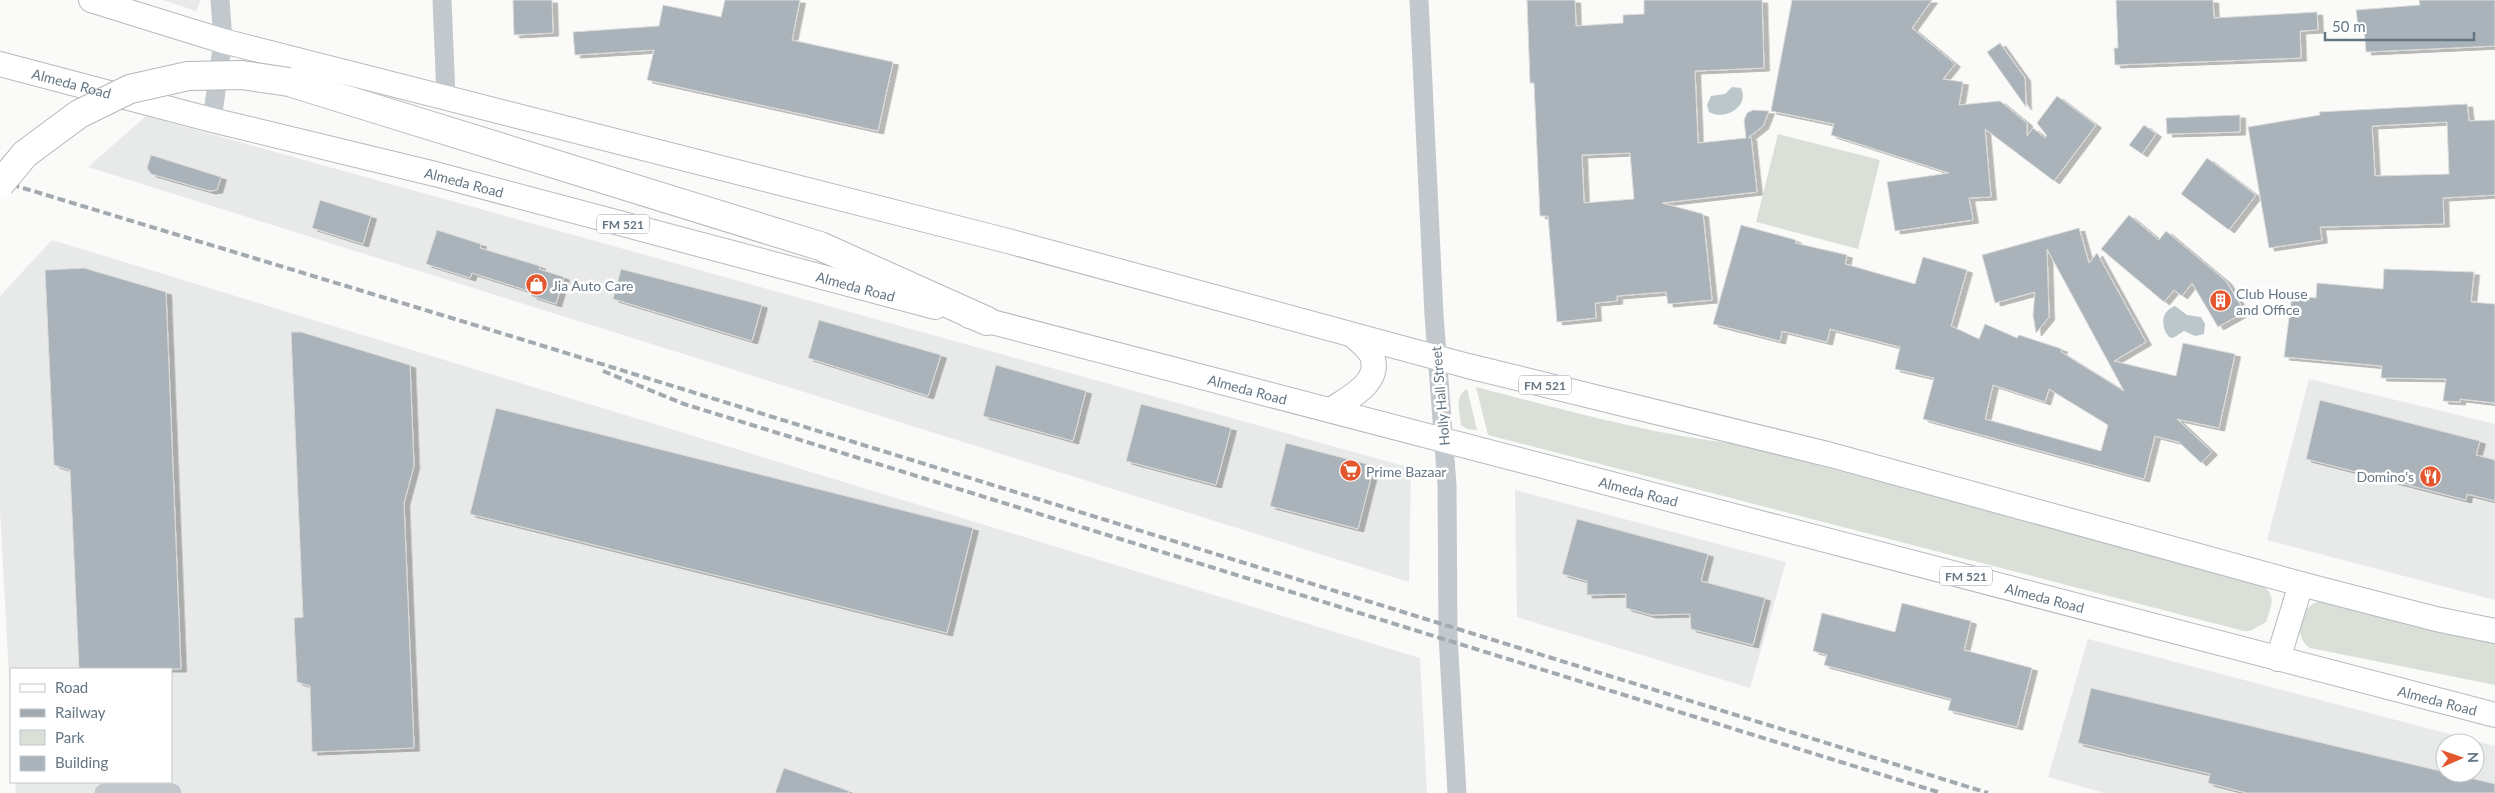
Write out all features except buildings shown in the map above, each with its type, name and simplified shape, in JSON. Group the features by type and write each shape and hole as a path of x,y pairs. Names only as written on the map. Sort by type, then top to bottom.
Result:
{"highway":[{"path":"0,184 25,154 79,114 130,89 188,76 242,75 290,82 820,246 988,321"}],"main road":[{"name":"FM 521","path":"91,0 223,41 446,96 1008,241 1437,358 1831,455 2301,584 2436,619 2495,631"},
{"name":"Almeda Road","path":"0,64 212,120 435,174 988,321 2495,715"},
{"path":"1331,410 1362,388 1371,379 1374,367 1372,355 1354,336"},
{"path":"2278,659 2301,584"}],"street":[{"path":"212,120 223,41 220,0"},
{"path":"442,0 446,96"},
{"name":"Holly Hall Street","path":"1419,0 1437,358 1447,485 1448,636 1457,793"},
{"path":"104,793 172,793"}],"shaded area":[{"path":"163,0 201,0 196,11"},
{"path":"1732,87 1741,88 1743,95 1739,106 1722,115 1709,112 1707,105 1711,96 1725,94"},
{"path":"146,116 1411,468 1409,582 88,167"},
{"path":"52,240 1420,658 1427,793 16,793 15,783 172,783 172,668 10,668 10,695 0,510 0,296"},
{"path":"2175,306 2187,315 2201,317 2205,324 2204,334 2195,336 2184,331 2173,338 2169,337 2164,328 2163,319 2167,311"},
{"path":"2309,379 2495,424 2495,600 2267,540"},
{"path":"1515,490 1786,562 1750,688 1517,617"},
{"path":"2088,639 2446,733 2435,733 2435,783 2485,783 2485,743 2495,746 2495,793 2104,793 2048,777"}],"green space":[{"path":"1778,134 1880,160 1858,249 1756,222"},
{"path":"1476,387 1638,427 1704,440 1737,444 2256,579 2270,594 2272,598 2271,608 2266,622 2250,631 2244,631 1488,435"},
{"path":"1467,389 1477,430 1467,429 1461,425 1459,400 1460,395"},
{"path":"2329,598 2495,641 2495,685 2310,648 2302,639 2300,621 2305,611 2312,605"}],"railway":[{"path":"0,181 524,340 1988,793"},
{"path":"603,371 684,404 1941,793"}],"place":[{"name":"Jia Auto Care","path":"536,285"},
{"name":"Club House and Office","path":"2220,301"},
{"name":"Prime Bazaar","path":"1350,471"},
{"name":"Domino's","path":"2430,476"}]}
